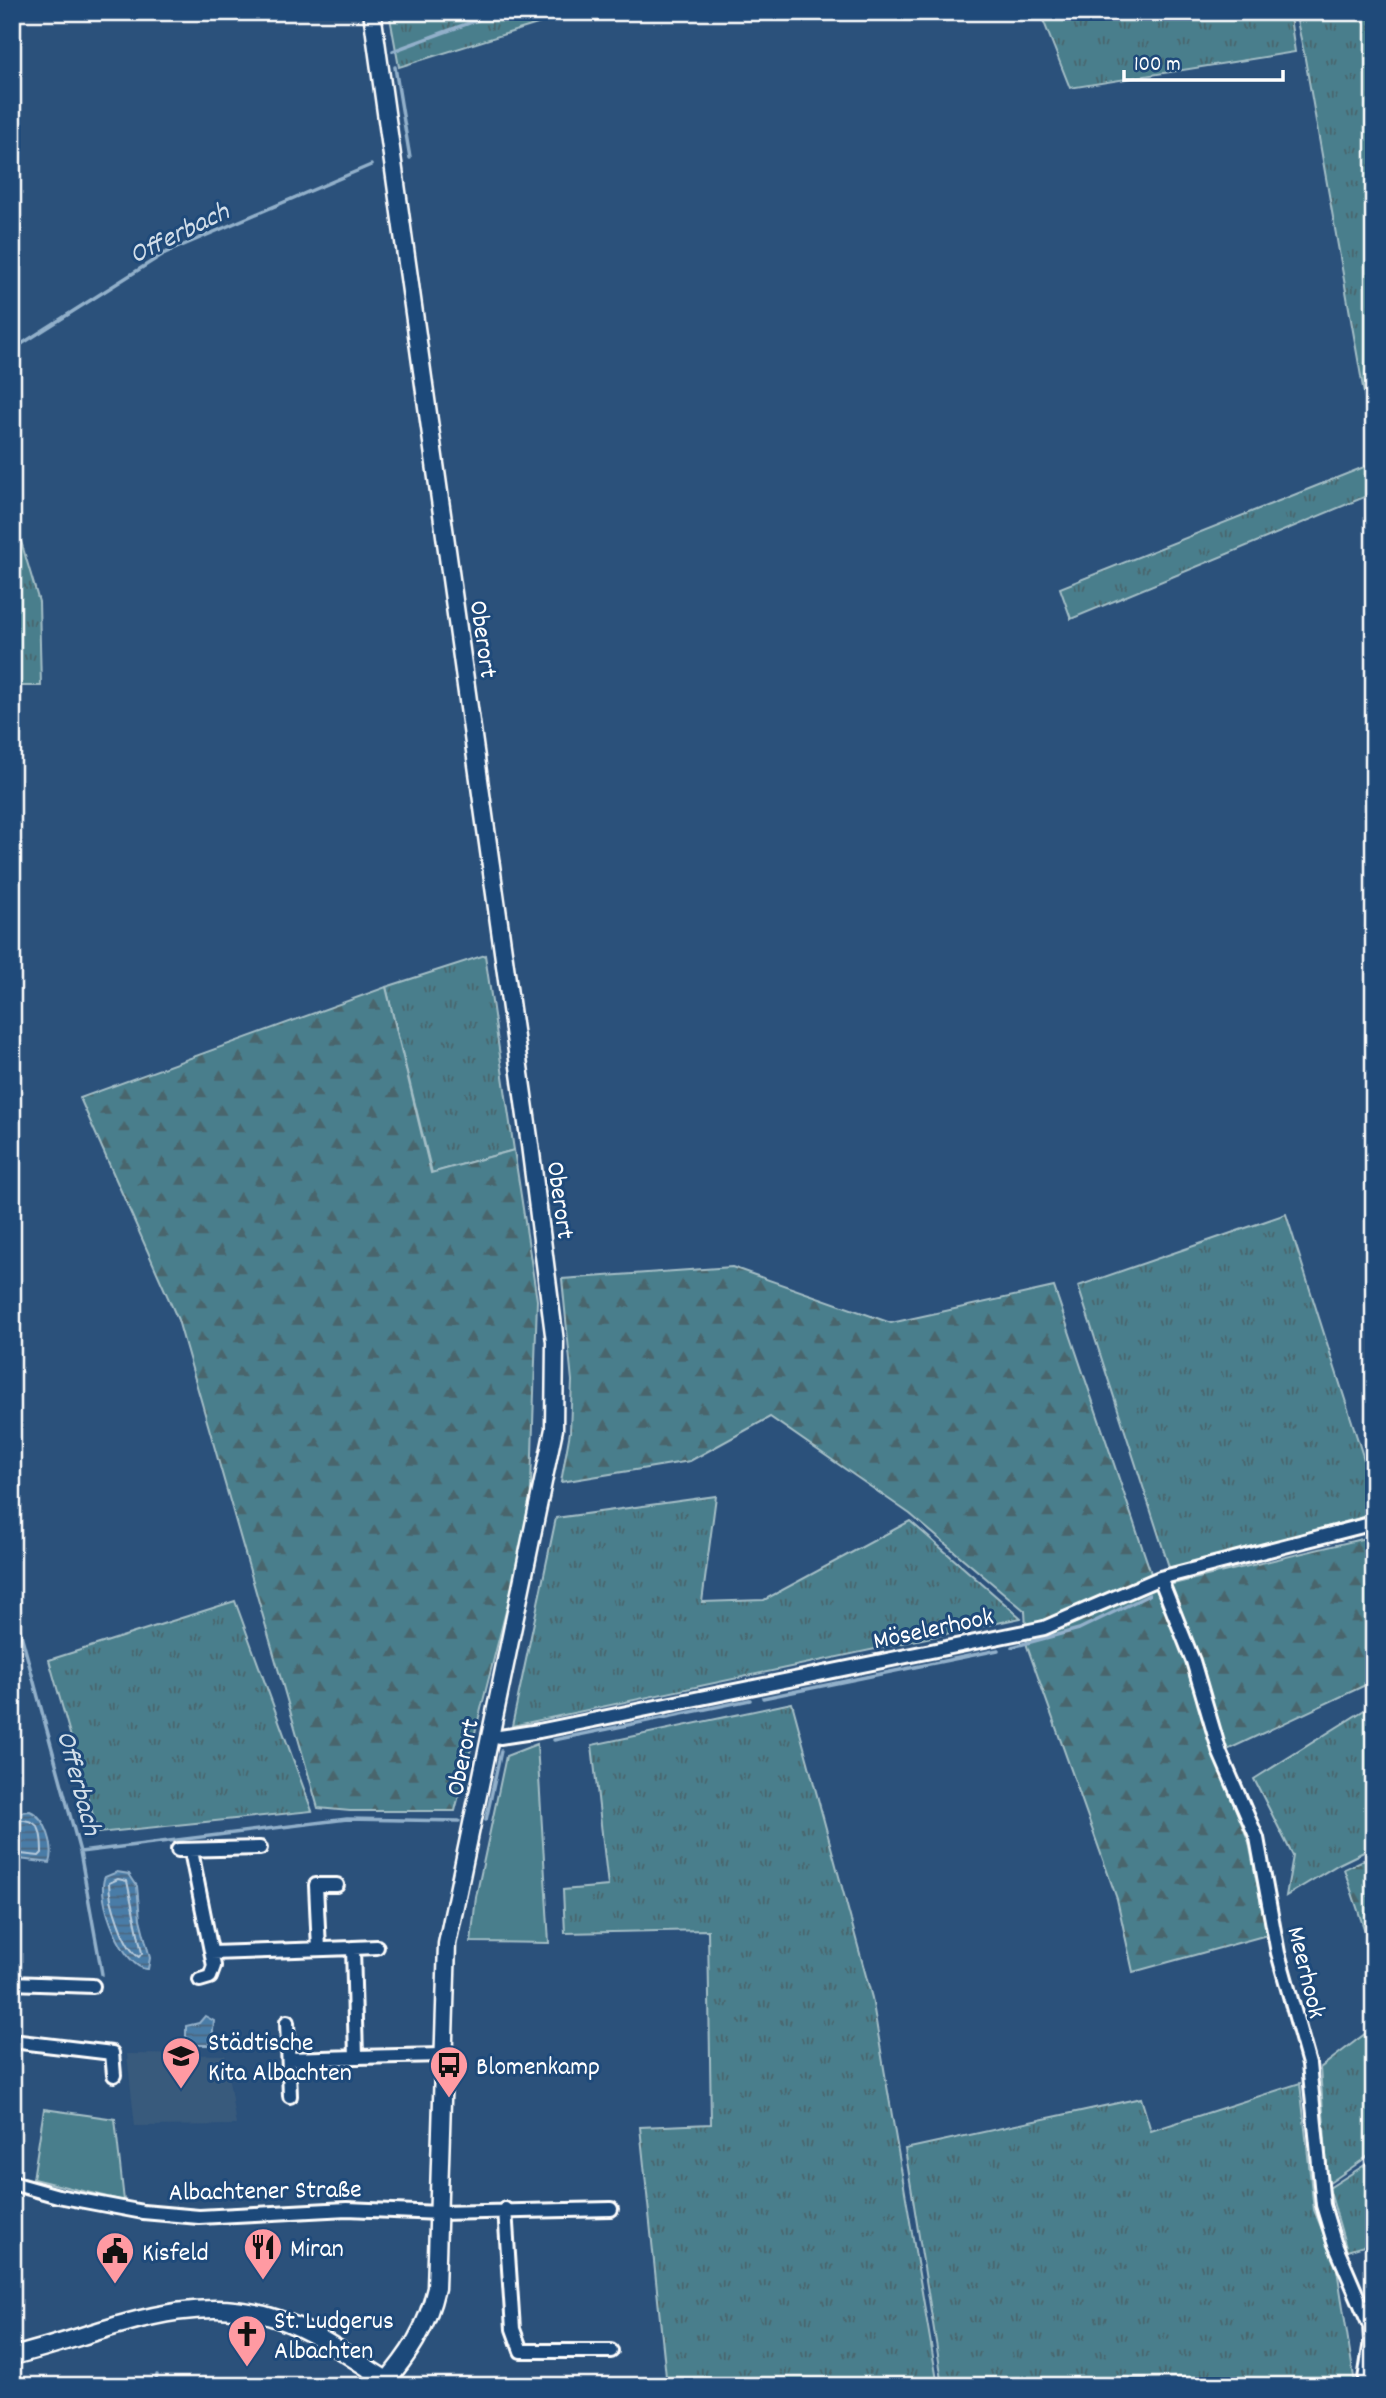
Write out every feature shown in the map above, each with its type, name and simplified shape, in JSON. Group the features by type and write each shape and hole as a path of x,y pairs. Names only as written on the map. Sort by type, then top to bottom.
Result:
{"main road":[{"name":"Oberort","path":"372,12 555,1342 554,1429 549,1465 450,1924 444,1975 436,2288 422,2334 389,2384"},
{"path":"12,2356 164,2313 216,2308 280,2319 389,2384"}],"street":[{"name":"Möselerhook","path":"491,1735 500,1737 539,1731 1044,1628 1160,1578 1374,1523"},
{"name":"Meerhook","path":"1160,1578 1193,1661 1220,1753 1257,1838 1278,1953 1309,2064 1323,2205 1334,2242 1370,2326 1371,2341 1364,2386"},
{"path":"200,1980 213,1973 212,1953 184,1850 260,1848"},
{"path":"319,1949 316,1885 337,1885"},
{"path":"212,1953 377,1947"},
{"path":"353,1948 356,2057"},
{"path":"12,1983 93,1986"},
{"path":"287,2022 290,2095"},
{"path":"12,2041 112,2053 114,2075"},
{"path":"289,2059 442,2055"},
{"name":"Albachtener Straße","path":"12,2183 58,2196 186,2216 348,2209 439,2213"},
{"path":"439,2213 505,2209 611,2209"},
{"path":"505,2209 513,2329 521,2351 611,2351"}],"shaded area":[{"name":"Städtische Kita Albachten","path":"127,2054 225,2055 236,2125 135,2126"}],"green space":[{"path":"389,12 576,12 399,67"},
{"path":"1040,12 1287,12 1295,52 1070,88"},
{"path":"1295,12 1374,12 1374,450 1304,53"},
{"path":"1374,463 1374,493 1071,619 1060,588"},
{"path":"12,511 39,602 41,686 12,686"},
{"path":"485,955 514,1150 432,1173 386,987"},
{"path":"386,987 431,1173 514,1150 537,1300 530,1517 455,1811 350,1811 318,1808 178,1320 80,1098"},
{"path":"1286,1214 1374,1491 1374,1514 1170,1570 1078,1286"},
{"path":"732,1267 891,1323 1054,1287 1156,1588 1374,1536 1374,1681 1214,1756 1249,1842 1267,1935 1133,1972 1117,1899 1027,1646 1025,1611 910,1514 770,1417 690,1461 561,1482 570,1432 572,1381 562,1279"},
{"path":"716,1496 702,1602 764,1600 910,1521 1021,1618 512,1726 556,1518"},
{"path":"235,1601 312,1811 98,1833 49,1660"},
{"path":"792,1703 872,1998 938,2386 667,2386 640,2127 711,2124 708,1930 565,1933 563,1890 608,1886 592,1745"},
{"path":"1374,1704 1374,1847 1339,1864 1286,1896 1293,1856 1254,1779"},
{"path":"537,1744 549,1943 471,1942 476,1897 506,1756"},
{"path":"1374,1855 1374,1958 1344,1869"},
{"path":"1374,2027 1374,2152 1328,2184 1320,2068"},
{"path":"1300,2083 1314,2210 1336,2263 1355,2384 1182,2377 1133,2378 1112,2386 943,2386 905,2149 1141,2098 1151,2131"},
{"path":"44,2109 115,2119 124,2201 33,2179"},
{"path":"1374,2159 1374,2243 1347,2251 1329,2188"}],"water":[{"path":"30,1811 41,1820 48,1834 50,1863 12,1858 12,1813"},
{"path":"117,1872 129,1874 137,1886 140,1919 150,1958 148,1969 139,1966 121,1946 108,1915 103,1886 105,1877"},
{"path":"205,2016 214,2021 212,2039 208,2045 196,2045 186,2037 186,2026 199,2023"}],"waterway":[{"name":"Offerbach","path":"393,51 499,12"},
{"name":"Offerbach","path":"395,67 410,158"},
{"name":"Offerbach","path":"12,350 165,253 371,165"},
{"path":"1012,1647 1079,1629 1149,1595"},
{"name":"Offerbach","path":"12,1601 80,1852 102,1974"},
{"path":"763,1698 998,1650"},
{"path":"554,1740 750,1700"},
{"path":"486,1820 501,1751"},
{"path":"80,1852 347,1819 459,1821"},
{"name":"Offerbach","path":"155,2386 157,2375"}],"place":[{"name":"Städtische Kita Albachten","path":"181,2090"},
{"name":"Blomenkamp","path":"449,2099"},
{"name":"Miran","path":"263,2281"},
{"name":"Kisfeld","path":"115,2285"},
{"name":"St. Ludgerus Albachten","path":"247,2368"}]}
